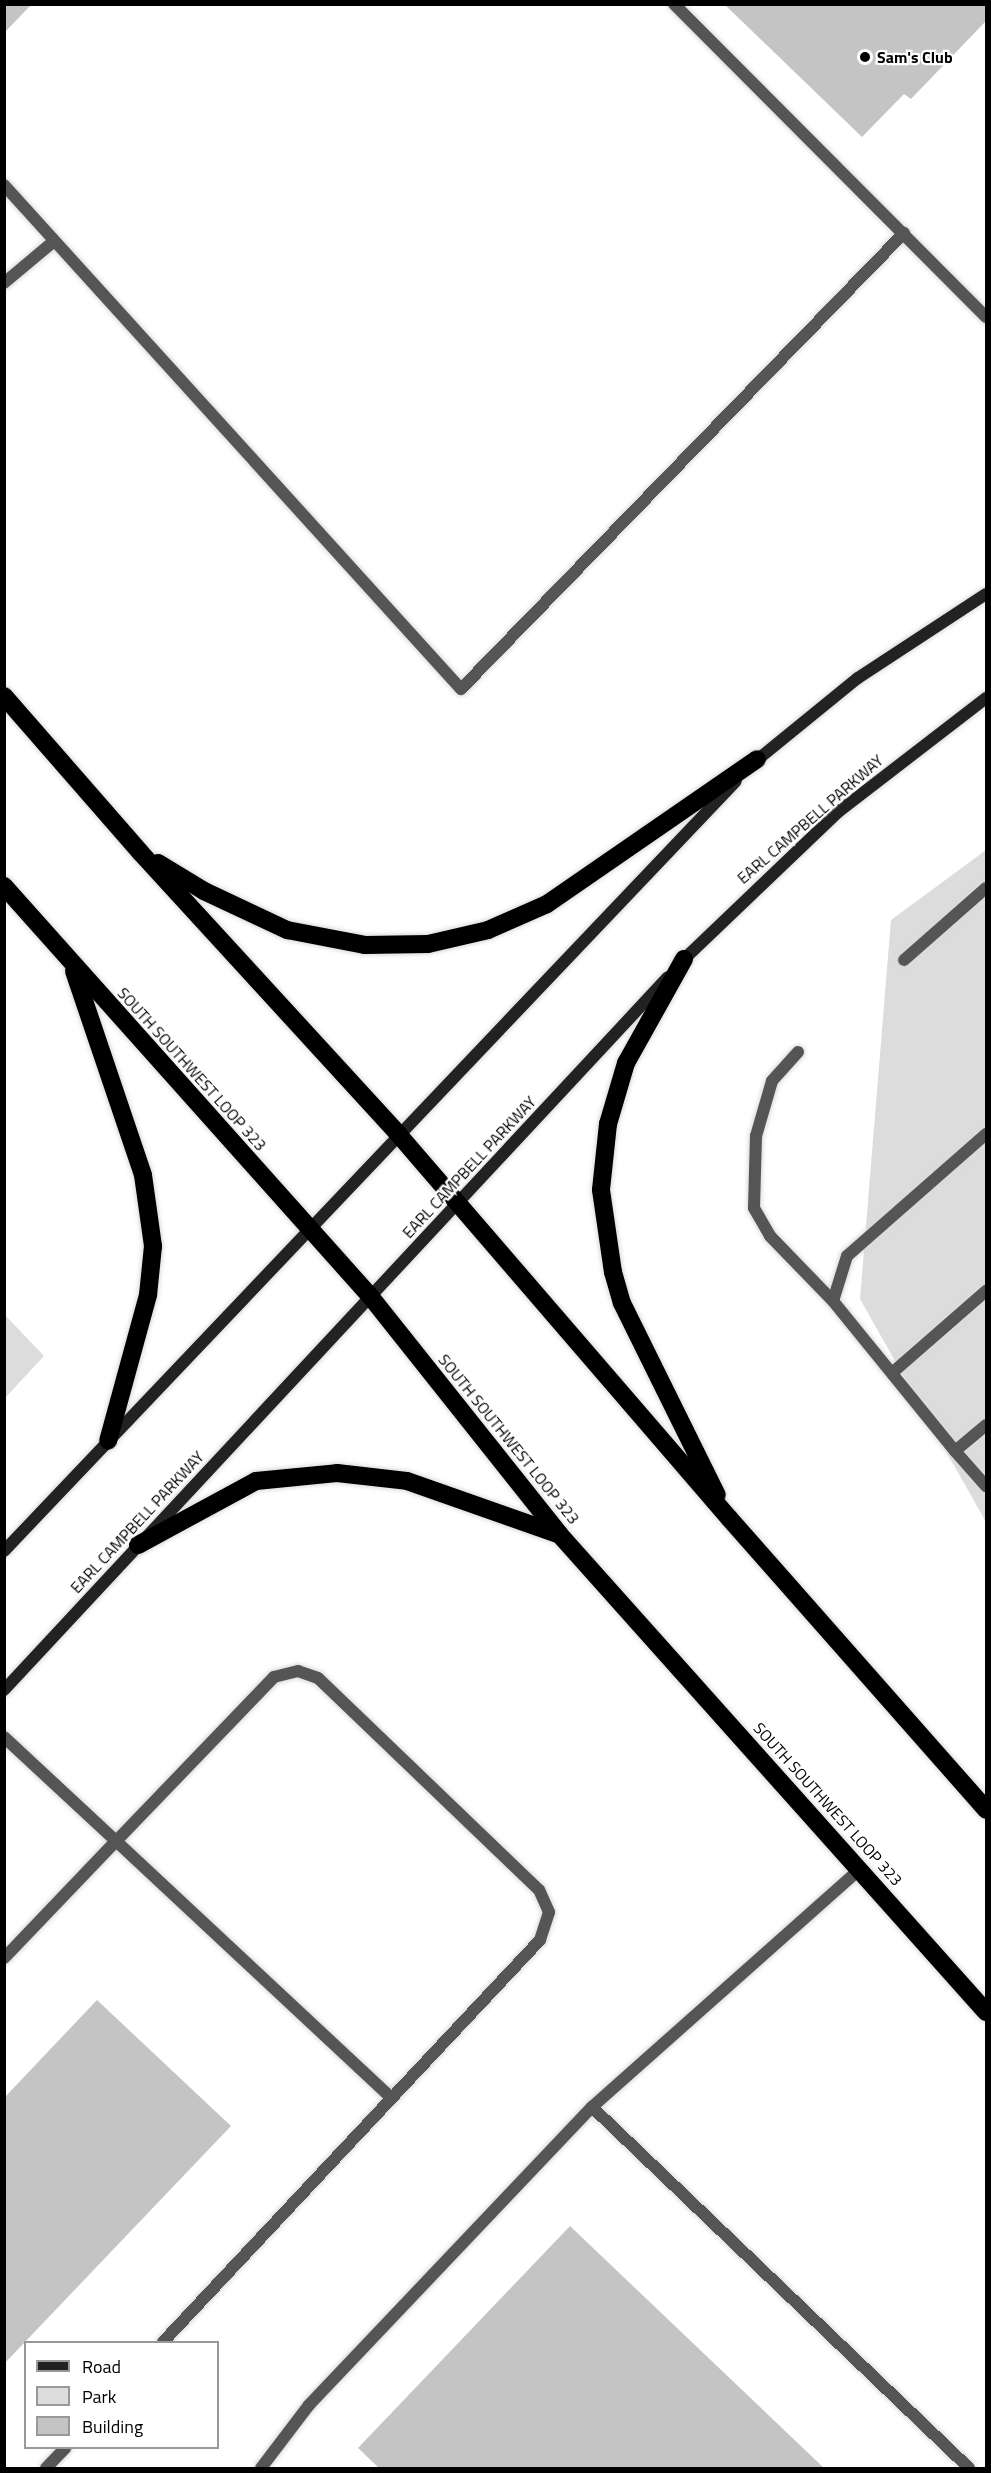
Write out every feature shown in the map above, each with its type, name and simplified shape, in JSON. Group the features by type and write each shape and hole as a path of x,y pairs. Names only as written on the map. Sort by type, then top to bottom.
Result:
{"highway":[{"path":"4,696 140,852 399,1135 729,1518 987,1810"},
{"path":"140,852 204,891 287,930 365,945 428,944 488,930 547,904 581,884 757,759"},
{"name":"SOUTH SOUTHWEST LOOP 323","path":"4,886 370,1296 560,1535 987,2012"},
{"path":"684,959 626,1063 615,1093 602,1164 603,1214 622,1303 729,1518"},
{"path":"70,961 143,1175 153,1246 148,1295 108,1441"},
{"path":"138,1545 256,1481 337,1473 407,1481 560,1535"}],"street":[{"path":"4,1551 757,759 876,665 987,594"},
{"name":"EARL CAMPBELL PARKWAY","path":"4,1690 684,959 838,813 987,698"}],"lane":[{"path":"674,4 987,317"},
{"path":"4,185 53,242 461,689 904,233"},
{"path":"4,283 53,242"},
{"path":"904,960 987,888"},
{"path":"798,1052 772,1081 756,1136 754,1208 770,1236 833,1301 955,1451 987,1486"},
{"path":"833,1301 847,1256 987,1134"},
{"path":"891,1373 987,1291"},
{"path":"955,1451 987,1425"},
{"path":"4,1958 274,1677 298,1671 318,1678 539,1890 549,1912 540,1940 165,2341"},
{"path":"4,1737 391,2097"},
{"path":"261,2469 309,2405 592,2108 860,1869"},
{"path":"592,2108 969,2469"},
{"path":"46,2469 64,2449"}],"green space":[{"path":"986,850 986,1522 860,1299 891,920"},
{"path":"5,1315 44,1356 4,1398"}],"building":[{"path":"4,4 32,4 4,33"},
{"name":"Sam's Club","path":"724,4 986,4 986,21 911,99 904,94 862,137"},
{"path":"97,2000 231,2126 4,2364 4,2098"},
{"path":"570,2226 824,2468 379,2468 358,2448"}],"place":[{"name":"Sam's Club","path":"865,57"}]}
